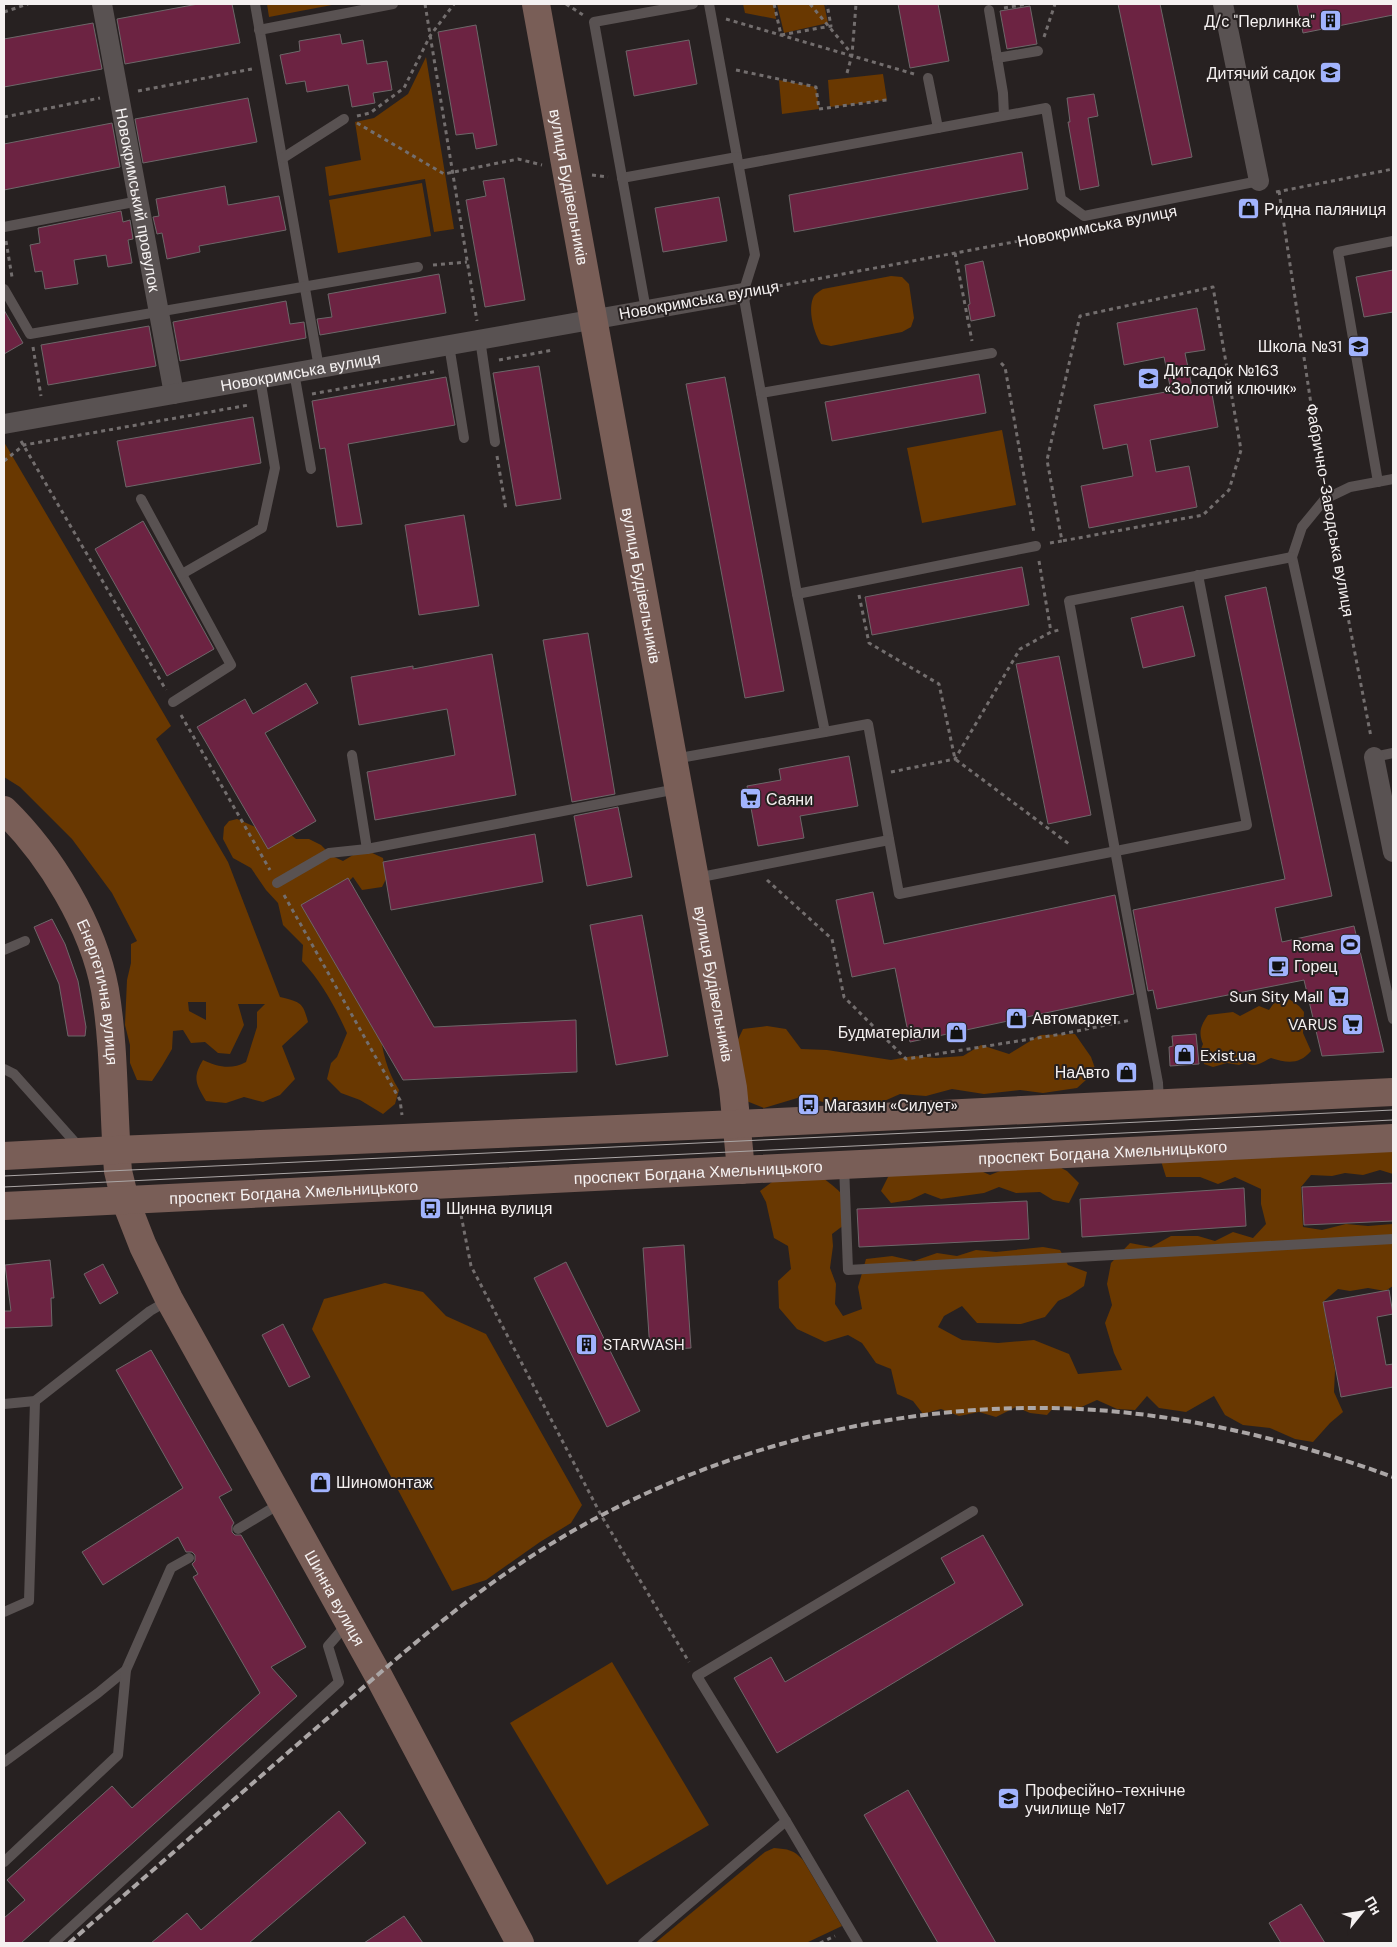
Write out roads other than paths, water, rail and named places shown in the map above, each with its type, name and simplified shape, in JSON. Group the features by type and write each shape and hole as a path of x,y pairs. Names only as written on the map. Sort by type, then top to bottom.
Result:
{"main road":[{"name":"вулиця Будівельників","path":"536,4 733,1088 741,1170"},
{"name":"Енергетична вулиця","path":"4,810 35,845 52,870 74,905 92,943 104,989 118,1171 125,1200"},
{"path":"4,1156 737,1124 1393,1092"},
{"name":"проспект Богдана Хмельницького","path":"4,1206 1393,1138"},
{"name":"Шинна вулиця","path":"125,1200 143,1246 170,1299 349,1622 520,1943"}],"street":[{"name":"Новокримський провулок","path":"102,4 174,394"},
{"path":"1223,4 1264,187"},
{"name":"Новокримська вулиця","path":"7,424 743,293"},
{"path":"1384,755 1393,852"}],"lane":[{"path":"255,4 319,368"},
{"path":"259,30 393,4"},
{"path":"646,310 594,22 692,4"},
{"path":"710,9 755,255 743,293 825,732"},
{"path":"989,10 1003,93 1004,115"},
{"path":"997,58 1038,52"},
{"path":"928,78 938,128"},
{"path":"622,178 938,128 1046,108 1061,200 1084,216 1264,187"},
{"path":"283,158 344,119"},
{"path":"4,226 139,201"},
{"path":"1378,482 1338,252 1393,240"},
{"path":"4,289 30,334 418,267"},
{"path":"480,339 495,442"},
{"path":"449,345 464,438"},
{"path":"761,393 992,353"},
{"path":"294,372 310,469"},
{"path":"182,574 262,528 275,468 260,378"},
{"path":"1393,479 1350,487 1326,500 1302,527 1292,557 1393,1019"},
{"path":"141,499 231,665 173,702"},
{"path":"798,594 1036,546"},
{"path":"1159,1104 1158,1083 1069,601 1198,574 1292,557"},
{"path":"673,759 868,724 899,894 1247,825 1198,574"},
{"path":"352,755 367,849"},
{"path":"277,883 329,853 367,849 678,788"},
{"path":"694,878 889,840"},
{"path":"4,950 25,941"},
{"path":"4,1069 14,1074 84,1152"},
{"path":"844,1164 848,1270 1393,1239"},
{"path":"4,1404 35,1401 150,1311 170,1299"},
{"path":"4,1612 29,1601 35,1401"},
{"path":"238,1529 281,1502"},
{"path":"858,1943 697,1676 973,1512"},
{"path":"4,1862 118,1755 126,1670 171,1568 189,1558"},
{"path":"54,1943 339,1682 328,1646 349,1622"},
{"path":"4,1762 98,1694 126,1670"},
{"path":"643,1943 786,1821"}],"tram line":[{"path":"4,1176 1393,1110"},
{"path":"4,1187 1393,1120"}],"railway":[{"path":"69,1943 395,1660 479,1593 538,1552 595,1518 656,1489 718,1464 782,1444 848,1428 914,1416 981,1410 1047,1408 1135,1414 1223,1428 1309,1449 1393,1477"}],"place":[{"name":"Д/с \"Перлинка\"","path":"1331,21"},
{"name":"Дитячий садок","path":"1331,73"},
{"name":"Ридна паляниця","path":"1248,209"},
{"name":"Школа №31","path":"1358,346"},
{"name":"Дитсадок №163 «Золотий ключик»","path":"1148,379"},
{"name":"Саяни","path":"750,799"},
{"name":"Roma","path":"1350,945"},
{"name":"Горец","path":"1278,966"},
{"name":"Sun Sity Mall","path":"1339,996"},
{"name":"Автомаркет","path":"1016,1018"},
{"name":"VARUS","path":"1353,1024"},
{"name":"Будматеріали","path":"956,1032"},
{"name":"Exist.ua","path":"1184,1055"},
{"name":"НаАвто","path":"1126,1072"},
{"name":"Магазин «Силует»","path":"808,1105"},
{"name":"Шинна вулиця","path":"430,1208"},
{"name":"STARWASH","path":"587,1344"},
{"name":"Шиномонтаж","path":"320,1482"},
{"name":"Професійно-технічне училище №17","path":"1009,1799"}]}
